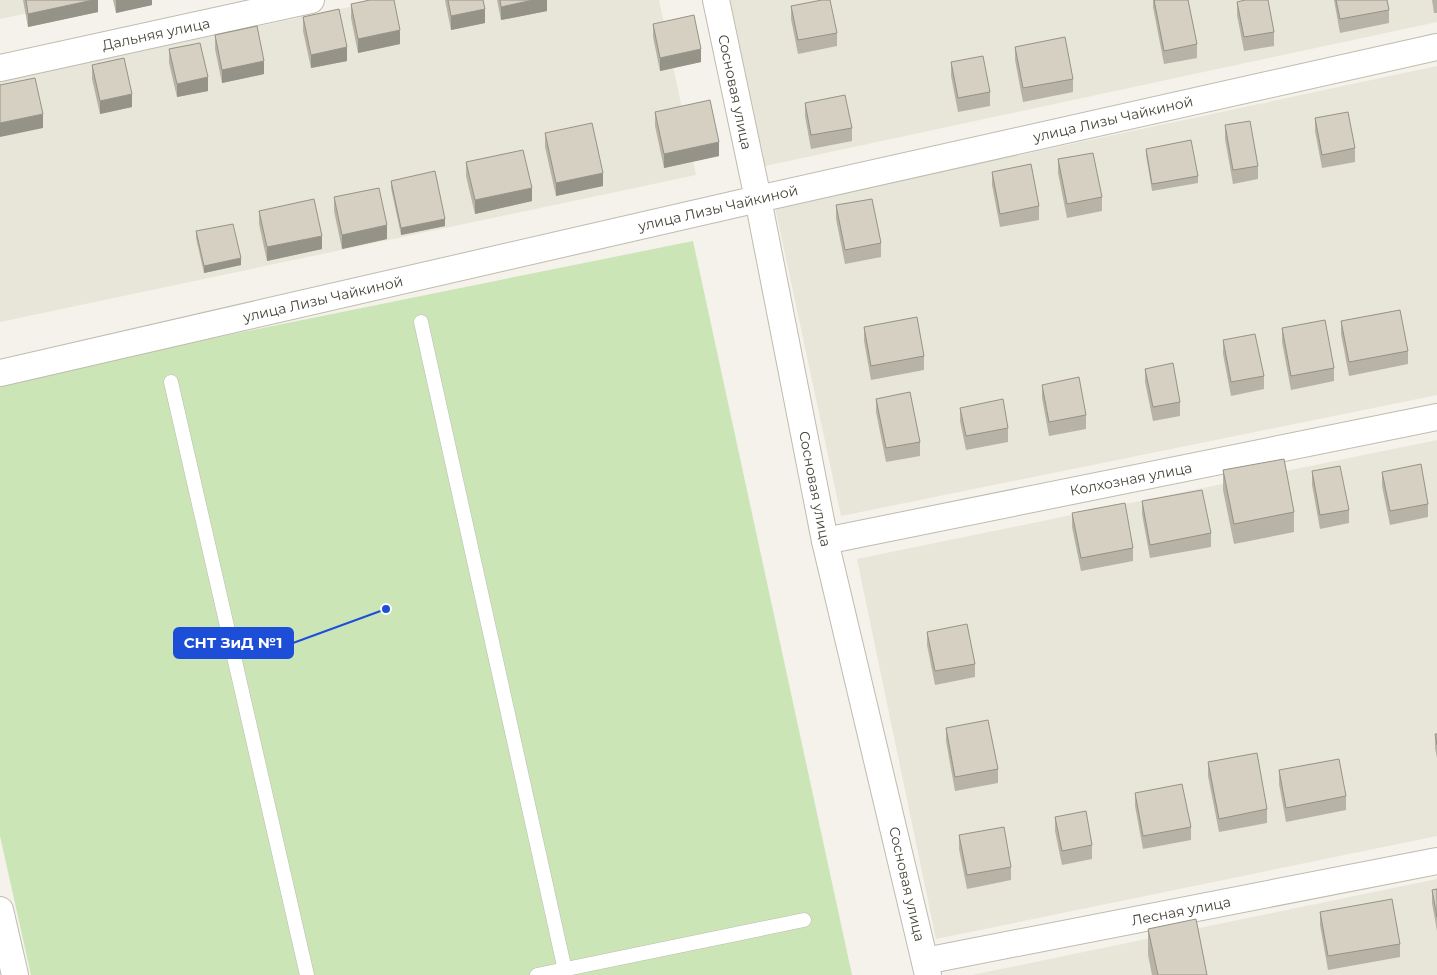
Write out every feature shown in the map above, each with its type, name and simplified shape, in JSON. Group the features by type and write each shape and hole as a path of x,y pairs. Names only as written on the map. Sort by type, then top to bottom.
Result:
{"street":[{"name":"Дальняя улица","path":"0,68 311,0"},
{"name":"Сосновая улица","path":"716,0 758,199 825,541 926,968"},
{"name":"улица Лизы Чайкиной","path":"0,373 758,199 1437,47"},
{"name":"Колхозная улица","path":"825,541 1437,417"},
{"name":"Лесная улица","path":"926,968 1437,861"},
{"path":"0,910 15,975"}],"lane":[{"path":"421,322 566,972"},
{"path":"172,382 307,975"},
{"path":"536,975 566,972 804,920"}],"shaded area":[{"path":"0,0 91,0 0,19"},
{"path":"382,0 659,0 696,175 0,322 0,81"},
{"path":"730,0 1437,0 1437,22 765,166"},
{"path":"1437,66 1437,395 841,516 775,207"},
{"path":"1437,440 1437,836 936,939 857,559"},
{"path":"1437,879 1437,975 972,975"}],"green space":[{"path":"693,241 852,975 31,975 0,836 0,381"}],"building":[{"path":"26,0 93,0 28,14"},
{"path":"370,0 394,0 400,30 358,39 351,4"},
{"path":"448,0 483,0 485,9 451,16"},
{"path":"500,0 533,0 501,7"},
{"path":"830,0 837,33 798,40 791,6"},
{"path":"1154,0 1188,0 1197,44 1164,51"},
{"path":"1268,0 1274,32 1244,37 1237,2"},
{"path":"1336,0 1387,0 1389,10 1340,19"},
{"path":"339,9 347,47 311,55 303,17"},
{"path":"694,15 701,49 660,58 653,24"},
{"path":"257,26 264,61 222,70 215,35"},
{"path":"1065,37 1073,79 1023,88 1015,47"},
{"path":"200,43 208,77 177,84 169,49"},
{"path":"983,56 990,92 958,98 951,62"},
{"path":"124,58 132,94 100,101 92,65"},
{"path":"35,78 43,114 0,123 0,85"},
{"path":"845,95 852,128 811,135 805,103"},
{"path":"710,100 719,142 664,154 655,112"},
{"path":"1348,112 1355,148 1322,155 1315,118"},
{"path":"1250,121 1258,166 1233,170 1225,125"},
{"path":"592,123 603,173 556,183 545,133"},
{"path":"1191,140 1198,176 1152,184 1146,149"},
{"path":"523,150 532,188 475,200 466,162"},
{"path":"1093,153 1102,197 1067,204 1058,159"},
{"path":"1031,164 1039,206 1000,214 992,172"},
{"path":"435,171 445,219 401,228 391,181"},
{"path":"379,188 387,225 342,235 334,197"},
{"path":"314,199 322,236 267,247 259,211"},
{"path":"872,199 881,243 845,250 836,205"},
{"path":"233,224 241,258 204,266 196,231"},
{"path":"1400,310 1408,351 1349,362 1341,321"},
{"path":"917,317 924,356 871,366 864,327"},
{"path":"1325,320 1334,368 1291,376 1282,328"},
{"path":"1255,334 1264,376 1231,382 1223,340"},
{"path":"1173,363 1180,402 1153,407 1145,369"},
{"path":"1079,377 1086,415 1049,422 1042,385"},
{"path":"910,392 920,442 886,448 876,399"},
{"path":"1003,399 1008,428 966,436 960,408"},
{"path":"1284,459 1294,512 1234,524 1223,470"},
{"path":"1421,464 1428,504 1390,511 1382,472"},
{"path":"1340,466 1349,510 1320,515 1312,471"},
{"path":"1202,490 1211,533 1150,545 1142,501"},
{"path":"1125,503 1133,548 1081,558 1072,513"},
{"path":"967,624 975,664 935,671 927,632"},
{"path":"988,720 998,769 955,777 946,728"},
{"path":"1257,753 1267,809 1219,819 1208,762"},
{"path":"1339,759 1346,796 1286,808 1279,770"},
{"path":"1182,784 1191,827 1143,836 1135,793"},
{"path":"1086,811 1092,845 1062,851 1055,817"},
{"path":"1004,827 1011,867 967,875 959,835"},
{"path":"1437,889 1437,917 1432,890"},
{"path":"1392,899 1400,944 1328,956 1320,912"},
{"path":"1196,919 1207,975 1158,975 1148,929"}],"place":[{"name":"СНТ ЗиД №1","path":"386,609"}]}
